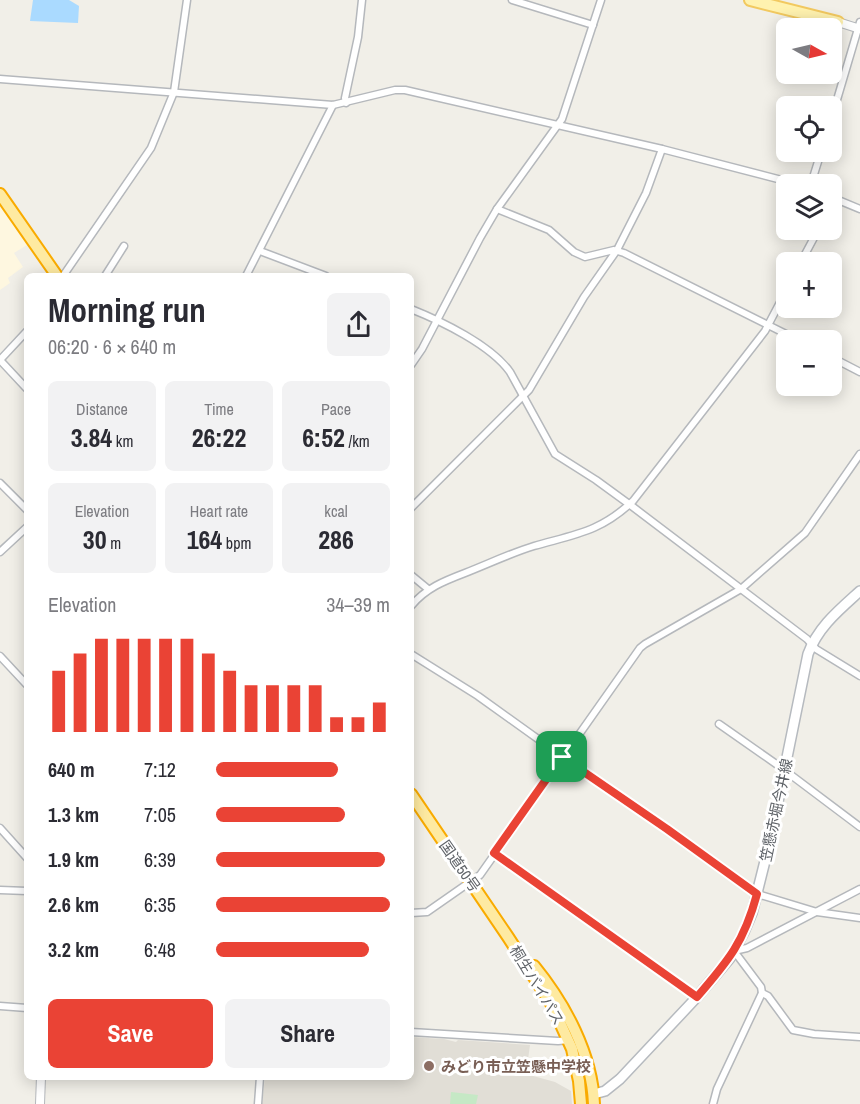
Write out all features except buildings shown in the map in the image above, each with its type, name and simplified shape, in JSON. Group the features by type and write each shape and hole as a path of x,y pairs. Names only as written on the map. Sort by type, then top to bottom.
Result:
{"highway":[{"path":"0,194 55,273"},
{"name":"国道50号","path":"414,798 508,937"},
{"name":"桐生バイパス","path":"508,937 552,1005 568,1040 579,1081 581,1104"},
{"name":"桐生バイパス","path":"508,937 537,970 563,1007 585,1058 594,1099"}],"main road":[{"path":"750,0 821,18"},
{"path":"778,0 826,18"},
{"name":"笠懸赤堀今井線","path":"594,1099 620,1079 697,997 735,951 748,923 757,894 785,771 805,665 819,632 860,591"},
{"path":"579,1081 594,1099 586,1104"}],"street":[{"path":"65,273 151,148 174,92 187,0"},
{"path":"346,103 362,0"},
{"path":"512,0 593,25"},
{"path":"414,361 497,208 558,125 601,0"},
{"path":"838,96 859,27 842,23"},
{"path":"0,79 333,105 395,90 405,90 662,149 776,179"},
{"path":"248,273 333,105"},
{"path":"414,505 523,397 584,297 617,250 646,193 662,149"},
{"path":"842,203 860,209"},
{"path":"497,208 549,231 579,255 587,257 617,250 777,330"},
{"path":"107,273 124,246"},
{"path":"260,250 318,273"},
{"path":"414,310 438,319 500,360 510,372 555,454 629,504 812,645 860,676"},
{"path":"414,603 428,590 515,553 590,531 609,521 629,504 768,326 776,310"},
{"path":"24,334 0,360 24,386"},
{"path":"842,363 860,372"},
{"path":"414,914 427,912 480,875 562,757 645,644 741,589 810,528 860,454"},
{"path":"0,483 24,507"},
{"path":"0,552 24,530"},
{"path":"414,578 428,590"},
{"path":"0,656 24,682"},
{"path":"414,656 478,696 757,894 818,912 860,918"},
{"path":"719,724 860,827"},
{"path":"0,828 24,855"},
{"path":"494,853 697,997"},
{"path":"713,1104 717,1089 762,993 761,987 735,951 747,948 860,889"},
{"path":"0,890 24,891"},
{"path":"762,993 768,996 788,1025 795,1031 860,1037"},
{"path":"0,1006 24,1008"},
{"path":"414,1032 568,1040"},
{"path":"40,1104 42,1080"},
{"path":"258,1104 260,1080"}],"shaded area":[{"path":"0,204 27,245 14,253 23,267 8,278 10,283 0,290"},
{"path":"414,1037 456,1042 458,1040 530,1045 526,1074 555,1082 571,1091 572,1104 262,1104 265,1080 414,1080"}],"green space":[{"path":"451,1092 478,1095 476,1104 450,1104"}],"water":[{"path":"33,0 69,0 79,6 78,23 30,21"}],"place":[{"name":"みどり市立笠懸中学校","path":"429,1066"}],"route":[{"path":"562,757 757,894 752,913 735,951 697,997 494,853 562,757"}]}
